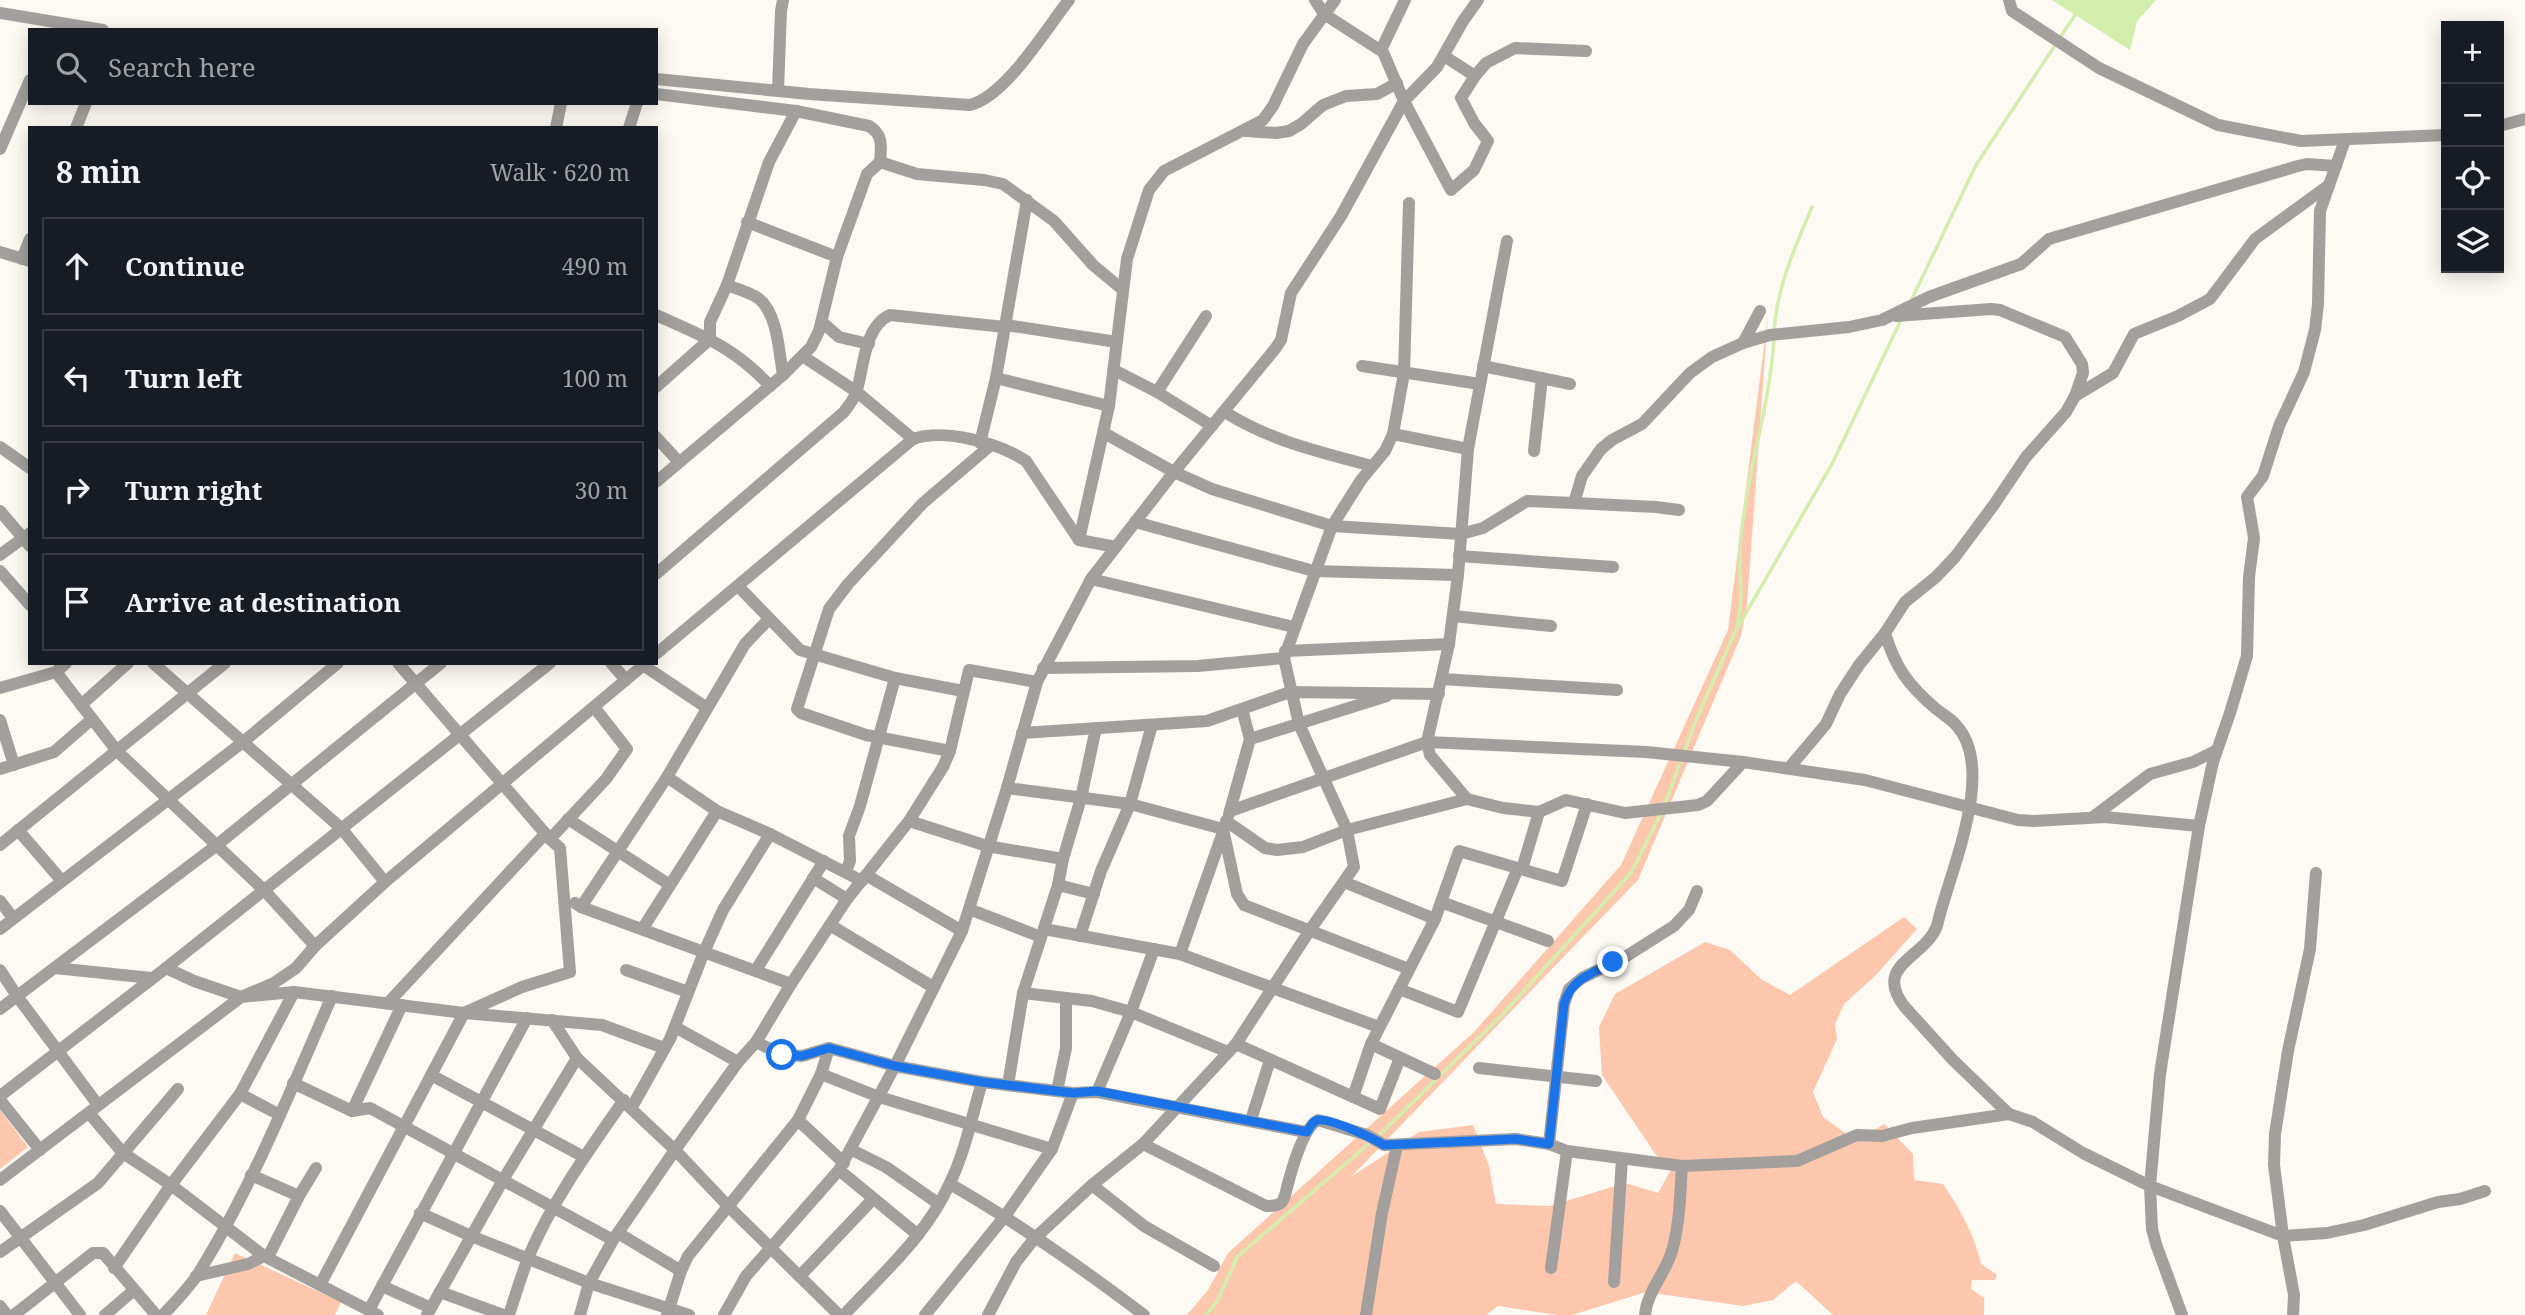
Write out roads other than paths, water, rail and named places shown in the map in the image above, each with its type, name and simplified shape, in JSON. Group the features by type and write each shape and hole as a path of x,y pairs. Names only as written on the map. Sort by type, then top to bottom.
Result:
{"street":[{"path":"778,90 783,0"},
{"path":"658,79 970,105 985,100 1002,86 1069,0"},
{"path":"1315,0 1324,13 1381,50 1404,101 1451,190 1474,170 1488,141 1474,123 1461,98 1486,63 1516,48 1586,51"},
{"path":"1079,540 1109,406 1132,239 1154,181 1164,171 1258,125 1270,111 1303,44 1335,0"},
{"path":"1381,50 1405,0"},
{"path":"724,1315 746,1276 842,1167 895,1066 962,931 1037,682 1091,579 1279,344 1291,293 1341,216 1404,101 1432,74 1462,21 1478,0"},
{"path":"2009,0 2012,11 2099,68 2206,121 2285,139 2345,140 2441,135"},
{"path":"0,13 91,28"},
{"path":"1444,56 1475,76"},
{"path":"1245,131 1282,133 1301,124 1323,105 1346,96 1377,94 1397,83"},
{"path":"0,149 28,85"},
{"path":"658,94 796,111 871,127 878,133 881,141 880,162 867,174 836,257 815,342 783,376 658,480"},
{"path":"77,126 85,105"},
{"path":"555,126 561,105"},
{"path":"630,126 636,105"},
{"path":"658,385 710,339 710,322 727,285 769,162 796,111"},
{"path":"2504,125 2525,119"},
{"path":"2182,1315 2154,1236 2150,1186 2160,1074 2199,826 2217,750 2247,656 2249,577 2254,538 2247,497 2263,476 2279,426 2306,367 2318,304 2320,211 2345,140"},
{"path":"880,162 918,174 995,181 1011,188 1064,230 1093,265 1123,290"},
{"path":"1574,503 1582,476 1605,446 1642,424 1702,363 1743,343 1770,335 1862,325 1892,316 1929,297 2021,264 2049,239 2298,166 2336,166"},
{"path":"2075,396 2113,373 2134,334 2207,301 2255,239 2329,185"},
{"path":"950,751 857,733 798,711 827,613 848,584 923,503 986,444 1027,200"},
{"path":"988,1315 1016,1262 1034,1239 1092,1185 1143,1144 1232,1048 1354,867 1347,830 1299,724 1284,655 1332,526 1361,480 1385,451 1393,435 1404,373 1409,203"},
{"path":"747,222 836,257"},
{"path":"1467,799 1434,762 1427,742 1450,645 1468,449 1507,241"},
{"path":"0,252 26,260"},
{"path":"727,285 757,297 765,306 773,322 783,376"},
{"path":"1788,768 1826,724 1845,687 1905,602 1936,577 1955,557 2026,457 2066,412 2083,373 2082,364 2065,337 1991,309 1892,316"},
{"path":"1743,343 1760,312"},
{"path":"658,572 837,419 857,392 869,344 878,323 890,315 1005,326 1117,342"},
{"path":"658,316 710,339 740,357 770,386"},
{"path":"1157,392 1206,316"},
{"path":"822,321 839,337 869,344"},
{"path":"804,356 857,392 913,439"},
{"path":"1362,366 1480,384"},
{"path":"1483,366 1570,384"},
{"path":"1114,370 1157,392 1212,426"},
{"path":"996,378 1109,406"},
{"path":"1534,451 1542,378"},
{"path":"1225,412 1247,426 1283,441 1372,466"},
{"path":"1104,433 1174,472 1212,489 1332,526 1461,534 1483,528 1527,502 1679,510"},
{"path":"658,652 913,439 931,434 986,444 1026,461 1079,540 1116,547"},
{"path":"1393,435 1468,449"},
{"path":"658,439 679,462"},
{"path":"0,447 28,467"},
{"path":"0,511 27,539 0,555"},
{"path":"1135,522 1314,571 1458,576"},
{"path":"1459,556 1613,567"},
{"path":"0,571 28,603"},
{"path":"1091,579 1294,627"},
{"path":"738,586 800,650 895,678 963,691"},
{"path":"1453,616 1551,626"},
{"path":"581,907 667,777 745,645 769,619"},
{"path":"1885,633 1893,658 1904,678 1956,725 1967,739 1973,774 1969,807 1935,932 1895,972 1898,996 1954,1060 2010,1114 2033,1122 2083,1153 2150,1186 2283,1236 2327,1233 2364,1225 2438,1202 2485,1191"},
{"path":"1043,668 1198,666 1284,655 1450,645"},
{"path":"81,705 126,665"},
{"path":"155,665 341,828 385,882"},
{"path":"0,845 223,665"},
{"path":"0,929 243,742 336,665"},
{"path":"320,1285 464,1013 522,987 570,972 561,848 547,836 458,735 400,665"},
{"path":"0,1009 292,786 439,665"},
{"path":"40,1150 0,1098 547,665"},
{"path":"613,665 626,680"},
{"path":"0,1180 242,997 274,983 296,968 315,946 385,882 643,665"},
{"path":"645,665 707,708"},
{"path":"0,688 61,668 81,705 117,751 263,889 315,946"},
{"path":"580,1315 589,1283 615,1236 738,1062 756,1042 847,899 909,821 943,767 950,751 963,691 971,669 1037,682"},
{"path":"846,872 850,861 849,836 860,806 895,678"},
{"path":"1442,679 1617,690"},
{"path":"1022,733 1207,721 1290,692 1439,694"},
{"path":"1250,739 1397,693"},
{"path":"388,1003 547,836 568,820 606,779 627,749 594,706"},
{"path":"1180,954 1227,820 1250,739 1242,709"},
{"path":"0,769 54,752 92,719"},
{"path":"0,720 14,765"},
{"path":"1080,936 1106,859 1130,804 1152,725"},
{"path":"1008,1085 1023,993 1058,884 1096,728"},
{"path":"1227,820 1324,778 1427,742 1646,752 1743,762 1865,780 2026,821 2093,817 2199,826"},
{"path":"2093,817 2150,774 2193,762 2217,750"},
{"path":"1007,788 1227,820 1265,848 1277,850 1310,845 1347,830 1467,799 1539,812 1566,800 1630,813 1651,808 1698,805 1707,800 1743,762"},
{"path":"667,777 717,811 864,878 962,931"},
{"path":"1353,1097 1379,1027 1435,919 1459,851 1562,881 1587,804"},
{"path":"643,928 717,811"},
{"path":"1398,989 1458,1012 1520,869 1539,812"},
{"path":"568,820 670,885"},
{"path":"1227,820 1239,900 1248,907 1409,969"},
{"path":"909,821 987,846 1063,859"},
{"path":"18,830 62,881"},
{"path":"509,1315 529,1257 554,1208 584,1157 628,1104 664,1048 727,903 770,834"},
{"path":"756,970 824,861"},
{"path":"2293,1315 2294,1295 2274,1165 2275,1134 2288,1051 2310,949 2316,873"},
{"path":"813,878 847,899"},
{"path":"1344,882 1435,919"},
{"path":"1058,884 1094,894"},
{"path":"1549,1144 1564,1004 1569,989 1582,978 1625,957 1669,930 1689,911 1697,891"},
{"path":"564,894 581,907 791,984"},
{"path":"0,901 13,918"},
{"path":"1441,901 1548,941"},
{"path":"970,909 1043,933 1080,936 1180,954 1379,1027"},
{"path":"830,925 933,988"},
{"path":"1097,1091 1131,1012 1154,949"},
{"path":"55,968 151,978"},
{"path":"166,968 194,981 242,997 295,992 464,1013 602,1025 664,1048"},
{"path":"0,970 58,1051 123,1153 172,1185 264,1256 373,1313 382,1286 527,1017"},
{"path":"626,970 688,992"},
{"path":"114,1268 240,1094 295,992"},
{"path":"1023,993 1092,1001 1131,1012 1270,1060 1380,1109 1400,1058"},
{"path":"163,1315 196,1276 251,1175 332,996"},
{"path":"1057,1091 1066,1048 1066,998"},
{"path":"352,1111 402,1005"},
{"path":"552,1020 577,1058 628,1104 841,1315 918,1235 939,1204 950,1184 982,1082"},
{"path":"675,1027 738,1062"},
{"path":"756,1042 775,1053 791,1056 829,1048 895,1066 982,1082 1073,1093 1097,1091 1307,1132"},
{"path":"1371,1045 1435,1074"},
{"path":"668,1312 681,1271 692,1249 798,1120 821,1074 829,1048"},
{"path":"382,1286 429,1312 503,1180 577,1058"},
{"path":"1251,1120 1270,1060"},
{"path":"1479,1068 1596,1082"},
{"path":"821,1074 879,1097 1052,1149"},
{"path":"431,1075 584,1157"},
{"path":"293,1083 352,1111 370,1108 554,1208 681,1271"},
{"path":"0,1252 98,1183 178,1089"},
{"path":"925,1315 1005,1216 1052,1149 1073,1093"},
{"path":"240,1094 280,1115"},
{"path":"1143,1144 1266,1206 1276,1206 1283,1199 1294,1162 1307,1132 1312,1123 1318,1120 1391,1145 1516,1139 1549,1144 1567,1151 1682,1166 1797,1161 1857,1135 1882,1136 1912,1128 2010,1114"},
{"path":"798,1120 873,1199 918,1235"},
{"path":"1366,1315 1391,1145"},
{"path":"852,1150 886,1167 939,1204"},
{"path":"1551,1268 1567,1151"},
{"path":"1614,1282 1622,1159"},
{"path":"1645,1315 1646,1304 1671,1255 1678,1219 1682,1166"},
{"path":"196,1276 248,1264 264,1256 274,1246 316,1168"},
{"path":"251,1175 299,1196"},
{"path":"950,1184 1005,1216 1144,1315"},
{"path":"1092,1185 1144,1226 1214,1266"},
{"path":"800,1276 873,1199"},
{"path":"0,1212 80,1315"},
{"path":"420,1213 589,1283 668,1312 690,1315"},
{"path":"14,1315 93,1253 103,1253 156,1315"},
{"path":"105,1315 133,1291"},
{"path":"440,1292 503,1315"},
{"path":"0,1306 7,1315"}],"waterway":[{"path":"1911,301 1976,165 2075,15"},
{"path":"1774,331 1783,283 1812,207"},
{"path":"1664,806 1696,720 1735,632 1833,462 1901,320"},
{"path":"1737,625 1741,535 1768,388 1774,339"},
{"path":"1377,1137 1500,1017 1631,873 1661,813"},
{"path":"1206,1315 1218,1300 1237,1257 1371,1142"}]}
